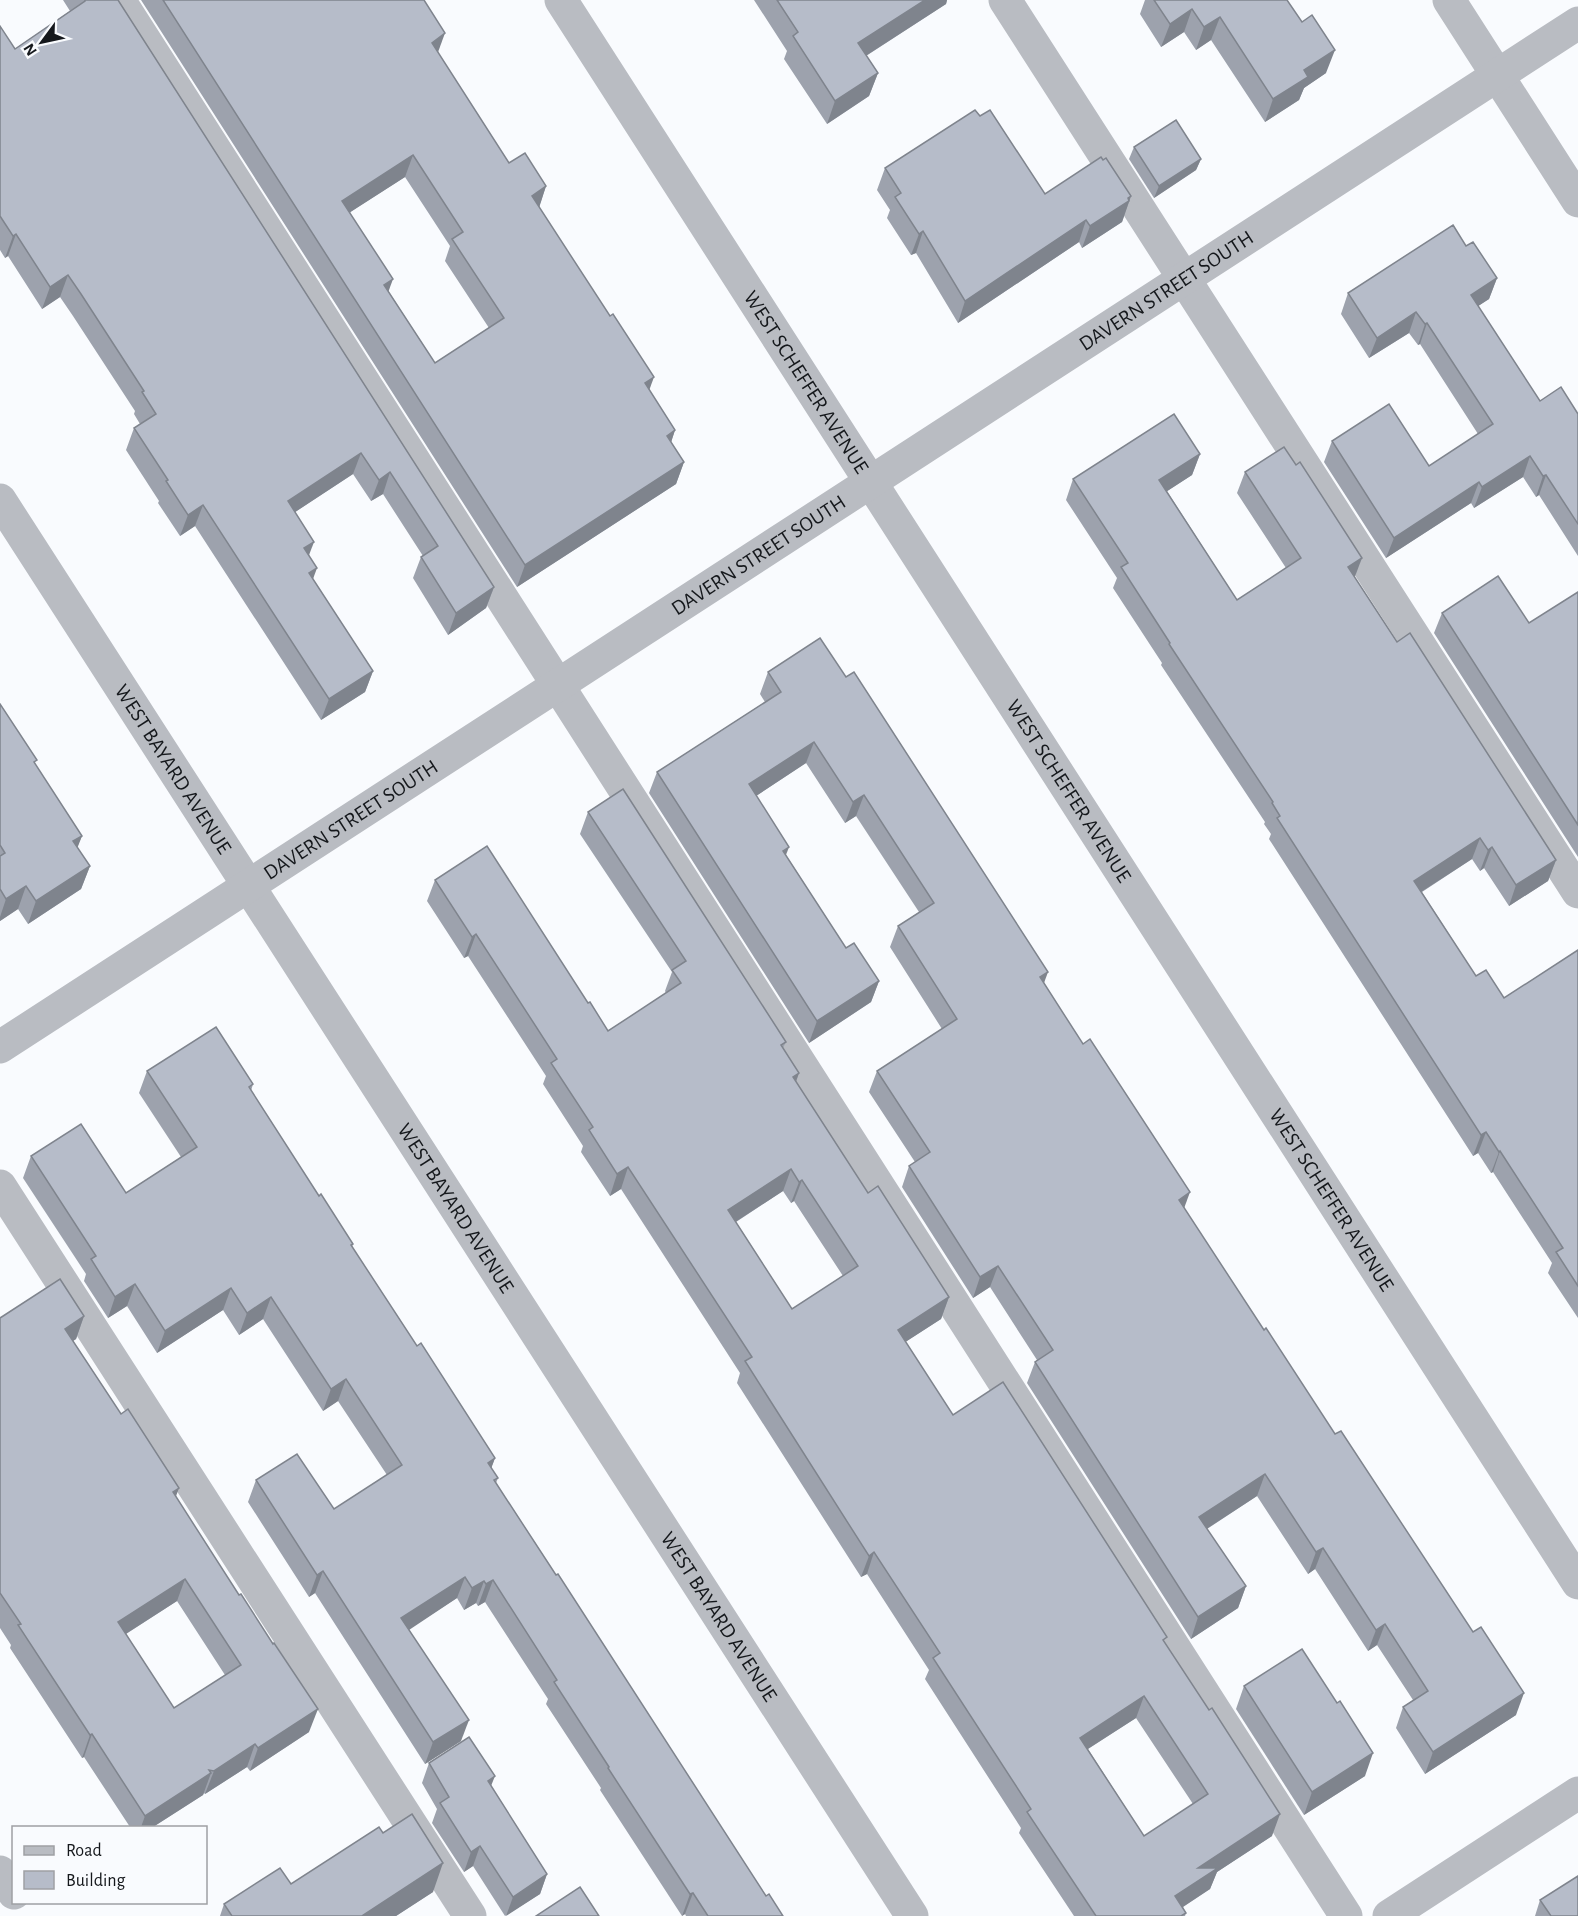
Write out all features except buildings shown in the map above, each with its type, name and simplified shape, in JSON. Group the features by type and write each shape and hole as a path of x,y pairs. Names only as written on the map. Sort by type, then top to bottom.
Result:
{"street":[{"path":"119,0 1346,1916"},
{"name":"WEST SCHEFFER AVENUE","path":"561,0 1578,1583"},
{"path":"1005,0 1578,892"},
{"path":"1449,0 1578,201"},
{"name":"DAVERN STREET SOUTH","path":"0,1047 1578,23"},
{"name":"WEST BAYARD AVENUE","path":"0,500 912,1916"},
{"path":"0,1186 470,1916"},
{"path":"1389,1916 1578,1793"},
{"path":"0,1872 12,1890"}]}
